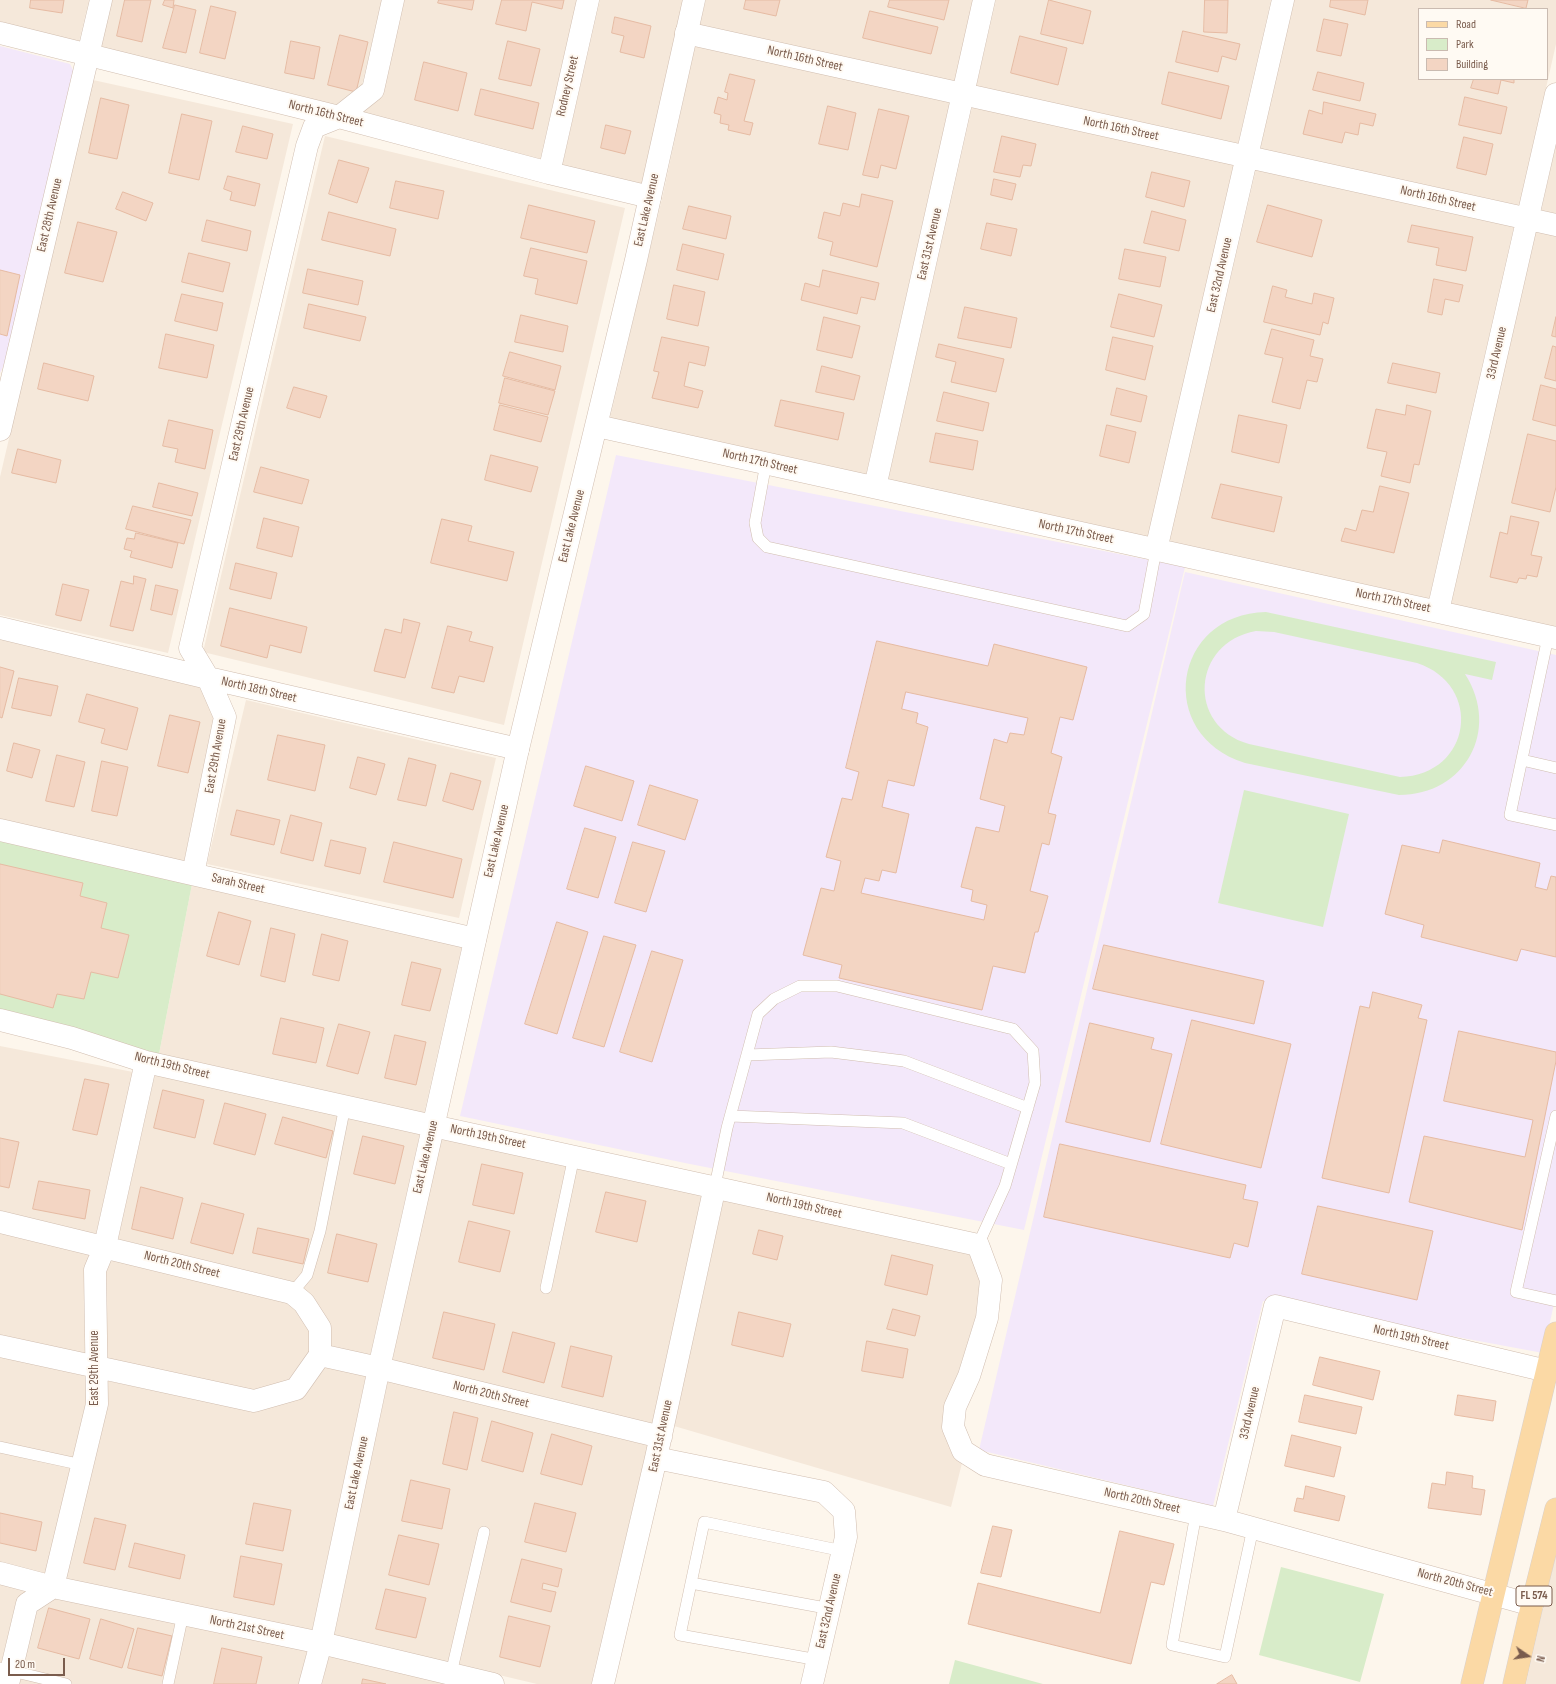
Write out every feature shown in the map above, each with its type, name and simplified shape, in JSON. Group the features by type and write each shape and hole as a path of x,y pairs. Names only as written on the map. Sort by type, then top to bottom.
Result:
{"main road":[{"name":"FL 574","path":"1472,1684 1552,1373 1556,1333"},
{"name":"FL 574","path":"1514,1684 1556,1509"}],"street":[{"name":"East 28th Avenue","path":"0,430 100,0"},
{"name":"East 29th Avenue","path":"193,874 225,717 208,678 190,648 307,146 314,126 339,117 372,90 393,0"},
{"name":"Rodney Street","path":"549,173 588,0"},
{"name":"East Lake Avenue","path":"310,1684 321,1643 379,1368 518,749 597,426 694,0"},
{"name":"East 31st Avenue","path":"875,487 984,0"},
{"name":"East 32nd Avenue","path":"1156,550 1283,0"},
{"name":"North 16th Street","path":"0,33 339,117 549,173 650,197"},
{"name":"North 16th Street","path":"686,33 1556,225"},
{"name":"33rd Avenue","path":"1438,611 1556,94"},
{"name":"North 17th Street","path":"597,426 1438,611 1552,638"},
{"name":"North 18th Street","path":"0,628 208,678 518,749"},
{"name":"Sarah Street","path":"0,830 475,939"},
{"name":"North 19th Street","path":"0,1020 72,1038 146,1062 978,1245"},
{"name":"East 29th Avenue","path":"53,1587 97,1404 95,1270 105,1246 146,1062"},
{"name":"East 31st Avenue","path":"603,1684 661,1437 715,1186"},
{"name":"North 20th Street","path":"0,1222 292,1292"},
{"name":"North 20th Street","path":"978,1245 991,1280 987,1318 969,1376 955,1407 953,1427 963,1451 985,1465 1224,1520 1532,1604"},
{"path":"0,1346 254,1401 296,1389 320,1356 320,1328 304,1303 292,1292"},
{"name":"33rd Avenue","path":"1224,1520 1275,1306"},
{"name":"North 19th Street","path":"1275,1306 1552,1373"},
{"name":"North 20th Street","path":"320,1356 379,1368 661,1437"},
{"path":"656,1458 824,1492 844,1511 845,1544"},
{"name":"East 32nd Avenue","path":"812,1684 845,1544"},
{"name":"North 21st Street","path":"0,1574 53,1587 321,1643 450,1679 493,1684"},
{"path":"6,1674 27,1604 53,1587"}],"lane":[{"path":"766,463 755,523 758,538 767,547 1127,626 1144,614 1156,550"},
{"path":"1552,638 1510,815 1556,825"},
{"path":"1522,760 1556,768"},
{"path":"715,1186 727,1128 758,1014 774,999 800,986 837,986 1013,1029 1033,1051 1035,1084 1005,1186 978,1245"},
{"path":"747,1055 831,1052 904,1061 1028,1108"},
{"path":"292,1292 307,1275 320,1231 345,1106"},
{"path":"731,1116 903,1123 1011,1164"},
{"path":"1556,1116 1516,1292 1556,1301"},
{"path":"546,1288 574,1156"},
{"path":"0,1447 82,1465"},
{"path":"1196,1514 1172,1645 1225,1657 1253,1528"},
{"path":"818,1660 680,1635 704,1522 845,1544"},
{"path":"450,1679 484,1532"},
{"path":"691,1583 831,1608"},
{"path":"168,1684 182,1614"},
{"path":"6,1674 66,1684"}],"shaded area":[{"path":"0,0 89,0 79,42 0,23"},
{"path":"112,0 382,0 362,85 335,106 101,47"},
{"path":"404,0 577,0 540,160 362,113 380,98 383,93"},
{"path":"600,0 683,0 642,185 562,166"},
{"path":"706,0 973,0 955,82 699,26"},
{"path":"996,0 1271,0 1238,144 976,87"},
{"path":"1294,0 1556,0 1556,44 1548,79 1548,8 1418,8 1418,80 1548,80 1519,207 1260,149"},
{"path":"695,45 950,102 866,475 610,418 664,190"},
{"path":"0,46 70,64 75,74 8,357 0,373"},
{"path":"93,80 293,124 168,653 0,615 0,477"},
{"path":"972,107 1234,164 1148,537 888,480"},
{"path":"325,136 625,208 504,725 203,652"},
{"path":"1556,144 1556,215 1541,212"},
{"path":"1256,169 1514,226 1429,599 1169,542"},
{"path":"1536,231 1556,235 1556,628 1451,604"},
{"path":"616,455 1185,567 1024,1230 685,1163 460,1116"},
{"path":"1185,572 1556,655 1556,1295 1543,1353 1263,1301 1213,1506 979,1450"},
{"path":"0,638 200,687 214,717 184,862 0,820"},
{"path":"246,700 496,758 459,918 207,864"},
{"path":"192,884 462,946 424,1114 159,1054"},
{"path":"0,1046 133,1072 96,1234 0,1212"},
{"path":"155,1074 420,1133 370,1356 331,1348 295,1283 118,1239"},
{"path":"441,1138 702,1194 652,1425 392,1361"},
{"path":"724,1198 970,1253 980,1281 976,1316 958,1373 945,1403 942,1426 952,1454 962,1463 951,1507 674,1426"},
{"path":"0,1232 90,1253 84,1269 85,1356 0,1336"},
{"path":"112,1258 287,1301 295,1309 309,1331 309,1352 288,1380 252,1391 107,1361 106,1272"},
{"path":"0,1357 86,1376 86,1402 45,1574 0,1563"},
{"path":"325,1367 366,1375 312,1632 66,1579 108,1406 108,1381 252,1411 305,1395"},
{"path":"388,1380 648,1444 591,1684 537,1684 334,1636"},
{"path":"1556,1555 1556,1684 1526,1684 1545,1598"},
{"path":"0,1584 28,1591 16,1602 0,1669"},
{"path":"56,1597 307,1651 299,1684 19,1684 37,1610"},
{"path":"329,1655 450,1684 322,1684"}],"green space":[{"path":"1266,612 1496,662 1492,680 1465,674 1475,695 1479,717 1477,737 1470,756 1458,771 1442,784 1422,792 1399,795 1245,763 1216,749 1197,728 1187,703 1186,678 1194,653 1210,632 1234,618","holes":["1256,631 1274,632 1417,663 1438,674 1453,690 1460,708 1461,728 1455,746 1442,761 1424,772 1400,777 1249,744 1229,734 1215,720 1207,703 1205,685 1209,667 1219,651 1235,638"]},
{"path":"1244,790 1349,814 1323,927 1218,903"},
{"path":"0,840 192,884 159,1054 0,1010"},
{"path":"1281,1567 1384,1594 1360,1682 1259,1655"},
{"path":"955,1660 1043,1684 949,1684"}],"building":[{"path":"31,0 64,0 62,13 30,8"},
{"path":"125,0 151,0 142,42 117,36"},
{"path":"165,0 174,0 173,8 163,5"},
{"path":"439,0 474,0 472,10 438,3"},
{"path":"502,0 564,0 562,9 532,2 526,31 496,24"},
{"path":"746,0 780,0 776,16 744,9"},
{"path":"890,0 949,0 944,20 888,7"},
{"path":"1049,0 1091,11 1083,44 1041,34"},
{"path":"1205,0 1228,0 1227,33 1204,32"},
{"path":"1331,0 1368,0 1365,15 1330,7"},
{"path":"1491,0 1528,0 1526,8"},
{"path":"175,5 196,10 186,53 163,48"},
{"path":"211,6 236,12 225,59 200,53"},
{"path":"870,11 938,27 931,54 863,38"},
{"path":"615,17 651,26 644,58 620,52 624,36 612,33"},
{"path":"1324,19 1348,24 1341,56 1317,51"},
{"path":"1183,31 1240,44 1236,60 1222,56 1218,72 1176,62"},
{"path":"340,35 368,42 356,92 328,85"},
{"path":"1020,36 1067,48 1058,85 1011,73"},
{"path":"291,41 320,47 314,79 285,73"},
{"path":"508,41 540,49 531,86 499,79"},
{"path":"424,62 467,73 458,111 415,100"},
{"path":"1169,72 1229,86 1221,119 1162,104"},
{"path":"1318,72 1364,83 1360,101 1313,90"},
{"path":"730,74 755,80 744,121 753,123 750,135 728,130 729,125 720,123 721,115 714,113 718,97 727,100 728,93 725,92"},
{"path":"1474,80 1501,80 1498,94 1471,88"},
{"path":"1501,80 1514,80 1514,83"},
{"path":"481,89 539,103 533,129 475,115"},
{"path":"1465,97 1507,107 1501,134 1459,125"},
{"path":"101,98 129,105 117,159 89,153"},
{"path":"1324,102 1376,114 1373,126 1360,123 1358,135 1345,132 1342,143 1303,134 1309,110 1322,114"},
{"path":"828,106 856,113 848,150 819,144"},
{"path":"879,109 909,116 896,169 881,165 878,178 863,175"},
{"path":"182,114 212,121 199,180 169,173"},
{"path":"606,125 631,131 625,154 601,148"},
{"path":"243,126 273,134 267,159 236,152"},
{"path":"1002,136 1036,144 1031,166 1023,165 1020,177 994,172"},
{"path":"1464,137 1493,144 1486,175 1457,168"},
{"path":"339,160 369,168 357,203 329,194"},
{"path":"1152,172 1190,181 1184,207 1146,197"},
{"path":"228,176 260,184 255,206 230,200 232,192 224,189"},
{"path":"994,179 1016,184 1012,200 991,195"},
{"path":"396,181 444,191 438,219 390,208"},
{"path":"123,192 153,203 146,221 116,209"},
{"path":"862,194 893,201 877,267 830,255 833,242 818,238 824,212 840,216 843,203 859,207"},
{"path":"529,205 595,221 587,253 521,238"},
{"path":"1268,205 1322,220 1312,257 1257,242"},
{"path":"689,206 731,216 726,239 683,229"},
{"path":"1152,211 1186,220 1179,251 1144,243"},
{"path":"329,212 396,229 390,256 322,240"},
{"path":"207,220 251,231 247,251 202,241"},
{"path":"78,222 117,232 103,282 65,273"},
{"path":"987,223 1017,229 1011,256 981,249"},
{"path":"1412,225 1473,237 1466,271 1436,265 1439,248 1408,242"},
{"path":"683,244 724,254 718,280 677,270"},
{"path":"531,248 587,261 577,304 535,294 538,279 524,276"},
{"path":"1125,249 1166,257 1160,287 1119,279"},
{"path":"189,253 230,263 223,292 182,282"},
{"path":"308,269 363,281 358,305 303,293"},
{"path":"0,270 20,275 7,336 0,334"},
{"path":"823,270 879,283 875,300 861,297 857,314 801,300 805,283 819,287"},
{"path":"1434,279 1463,285 1459,302 1445,299 1442,315 1428,312"},
{"path":"674,285 705,292 698,326 667,319"},
{"path":"1273,286 1287,290 1285,297 1312,304 1314,293 1334,298 1328,324 1323,322 1320,335 1264,322"},
{"path":"182,294 223,303 217,331 175,321"},
{"path":"1119,294 1162,305 1154,337 1111,327"},
{"path":"309,304 366,317 360,341 304,328"},
{"path":"965,307 1017,318 1011,348 958,338"},
{"path":"521,315 568,326 563,352 515,342"},
{"path":"824,317 860,326 852,358 817,350"},
{"path":"1556,317 1556,337 1552,336"},
{"path":"1272,329 1314,340 1310,356 1323,359 1317,382 1307,380 1300,409 1272,402 1283,358 1265,354"},
{"path":"166,334 214,345 207,378 159,368"},
{"path":"662,337 709,347 705,366 689,362 684,386 703,391 698,408 652,398 659,372 654,371"},
{"path":"1113,337 1153,346 1145,380 1106,370"},
{"path":"939,344 1004,359 996,392 951,382 956,362 936,357"},
{"path":"1553,346 1556,347 1556,381 1545,378"},
{"path":"510,352 561,366 555,390 503,376"},
{"path":"44,363 94,376 88,401 38,389"},
{"path":"1393,363 1440,373 1436,393 1388,383"},
{"path":"822,366 860,376 854,400 816,392"},
{"path":"505,378 555,391 548,415 499,403"},
{"path":"1541,385 1556,389 1556,426 1533,420"},
{"path":"294,387 327,396 320,418 287,408"},
{"path":"1117,388 1147,396 1141,422 1111,415"},
{"path":"944,392 989,403 983,431 937,421"},
{"path":"781,400 844,413 838,440 775,426"},
{"path":"500,405 548,417 541,442 494,430"},
{"path":"1407,405 1431,411 1419,465 1414,464 1410,483 1381,476 1387,452 1367,448 1376,409 1405,415"},
{"path":"1239,415 1287,425 1279,463 1232,452"},
{"path":"169,420 213,430 205,469 175,462 178,449 163,446"},
{"path":"1107,425 1136,432 1129,463 1100,456"},
{"path":"936,433 978,441 973,470 930,462"},
{"path":"1528,434 1556,441 1556,487 1550,512 1512,503"},
{"path":"18,449 61,460 56,483 12,473"},
{"path":"491,455 538,467 531,492 485,480"},
{"path":"261,467 309,480 302,504 254,492"},
{"path":"159,483 198,493 192,516 153,507"},
{"path":"1221,484 1282,497 1274,532 1212,518"},
{"path":"1380,486 1409,493 1394,553 1341,541 1345,528 1356,531 1362,510 1373,512"},
{"path":"133,506 191,520 184,544 126,529"},
{"path":"1511,516 1539,522 1531,555 1542,557 1537,577 1527,575 1526,579 1519,578 1517,583 1490,577 1500,532 1507,534"},
{"path":"264,518 299,527 292,557 257,548"},
{"path":"442,519 472,526 468,541 514,552 507,581 431,563"},
{"path":"136,533 178,543 172,568 130,557 132,551 124,549 127,538 134,539"},
{"path":"236,563 277,573 271,599 230,589"},
{"path":"134,576 146,579 133,631 110,626 121,581 133,584"},
{"path":"63,584 89,590 81,621 56,615"},
{"path":"156,585 178,590 172,615 151,610"},
{"path":"230,608 307,627 301,653 270,645 267,658 221,646"},
{"path":"404,619 420,623 405,678 374,671 385,629 401,633"},
{"path":"448,626 472,632 469,641 493,647 484,682 459,676 454,693 432,688"},
{"path":"877,641 988,666 994,644 1087,667 1073,720 1060,717 1051,753 1062,757 1048,813 1056,815 1049,845 1042,843 1030,891 1048,896 1038,932 1035,932 1025,973 993,966 982,1010 839,978 842,965 803,955 821,888 834,891 841,861 826,857 842,798 852,800 859,772 846,768","holes":["906,692 1028,718 1024,735 1010,733 1007,743 994,739 980,799 1005,806 999,832 976,827 961,887 973,890 971,901 987,905 984,920 861,893 865,878 879,881 882,870 896,873 909,814 882,807 888,780 914,786 928,727 916,723 918,713 902,709"]},
{"path":"0,667 14,671 2,718 0,717"},
{"path":"19,678 58,686 51,716 12,708"},
{"path":"87,694 138,708 127,750 101,743 105,729 79,722"},
{"path":"170,715 200,722 188,773 158,766"},
{"path":"278,735 325,745 315,791 268,780"},
{"path":"14,743 40,750 32,778 7,771"},
{"path":"57,755 85,762 74,807 46,801"},
{"path":"358,757 385,764 376,795 350,788"},
{"path":"409,758 436,765 426,806 398,800"},
{"path":"102,761 128,767 117,816 92,811"},
{"path":"586,766 634,781 622,821 574,806"},
{"path":"451,773 481,781 473,810 443,801"},
{"path":"650,785 698,800 685,840 638,825"},
{"path":"237,810 280,820 274,845 231,835"},
{"path":"291,815 322,823 313,861 281,853"},
{"path":"585,828 616,837 598,898 567,889"},
{"path":"331,840 366,848 360,874 325,866"},
{"path":"1443,840 1540,863 1535,887 1547,890 1551,876 1556,877 1556,957 1521,949 1517,961 1421,937 1424,925 1385,914 1402,845 1439,853"},
{"path":"394,842 462,859 453,898 384,882"},
{"path":"633,842 665,851 646,912 615,903"},
{"path":"0,864 83,883 80,896 107,903 101,928 129,935 118,978 91,972 84,999 57,994 53,1008 0,994"},
{"path":"219,912 251,921 239,965 207,956"},
{"path":"557,922 588,932 557,1034 525,1024"},
{"path":"271,928 295,934 285,982 261,976"},
{"path":"322,934 348,941 339,981 313,975"},
{"path":"604,936 636,945 604,1047 573,1038"},
{"path":"1104,945 1264,981 1254,1024 1093,989"},
{"path":"652,951 683,960 652,1062 620,1052"},
{"path":"412,962 441,969 430,1011 402,1005"},
{"path":"1373,992 1422,1005 1418,1018 1427,1020 1389,1193 1322,1178 1360,1006 1369,1008"},
{"path":"281,1018 324,1028 316,1063 273,1054"},
{"path":"1192,1020 1291,1044 1261,1168 1161,1144"},
{"path":"1090,1023 1154,1038 1151,1049 1172,1054 1150,1142 1066,1122"},
{"path":"339,1024 370,1032 358,1074 327,1066"},
{"path":"1459,1031 1556,1052 1556,1061 1522,1230 1409,1202 1424,1136 1525,1157 1533,1120 1444,1101"},
{"path":"395,1035 426,1042 416,1085 385,1078"},
{"path":"85,1079 109,1084 97,1135 73,1130"},
{"path":"163,1090 204,1100 195,1138 154,1128"},
{"path":"225,1103 266,1114 255,1155 214,1144"},
{"path":"283,1117 333,1131 326,1158 275,1144"},
{"path":"363,1136 404,1146 395,1184 354,1174"},
{"path":"0,1138 19,1142 9,1188 0,1186"},
{"path":"1060,1144 1246,1185 1243,1199 1258,1202 1248,1247 1234,1243 1230,1258 1044,1217"},
{"path":"482,1164 523,1173 514,1214 473,1205"},
{"path":"39,1181 90,1190 85,1219 33,1209"},
{"path":"141,1187 183,1198 173,1239 132,1229"},
{"path":"606,1192 646,1201 637,1242 596,1232"},
{"path":"202,1203 244,1214 233,1254 191,1243"},
{"path":"1318,1206 1433,1231 1417,1300 1302,1274"},
{"path":"469,1221 510,1231 500,1272 459,1262"},
{"path":"258,1228 309,1239 303,1264 253,1253"},
{"path":"759,1230 783,1236 777,1260 753,1254"},
{"path":"337,1234 377,1244 368,1282 328,1273"},
{"path":"892,1255 933,1265 927,1295 885,1285"},
{"path":"893,1309 920,1316 915,1336 887,1329"},
{"path":"444,1312 495,1324 484,1370 433,1358"},
{"path":"739,1312 791,1324 783,1357 732,1345"},
{"path":"513,1332 555,1343 544,1383 503,1372"},
{"path":"867,1341 908,1349 903,1378 862,1371"},
{"path":"571,1346 612,1356 603,1397 562,1387"},
{"path":"1320,1357 1380,1371 1373,1400 1313,1385"},
{"path":"1305,1395 1362,1407 1356,1434 1299,1422"},
{"path":"1458,1395 1496,1401 1493,1421 1455,1415"},
{"path":"454,1412 478,1418 467,1470 443,1464"},
{"path":"492,1421 533,1433 523,1472 482,1461"},
{"path":"552,1434 592,1446 582,1485 541,1474"},
{"path":"1292,1435 1341,1447 1334,1477 1285,1466"},
{"path":"1447,1472 1473,1476 1472,1488 1485,1490 1481,1515 1428,1508 1432,1483 1445,1485"},
{"path":"411,1480 450,1489 442,1529 402,1521"},
{"path":"1306,1486 1345,1496 1339,1521 1294,1511 1297,1498 1303,1499"},
{"path":"254,1503 291,1510 283,1551 246,1544"},
{"path":"535,1503 576,1513 566,1552 525,1542"},
{"path":"0,1513 42,1522 36,1551 0,1543"},
{"path":"95,1518 126,1525 115,1570 84,1563"},
{"path":"993,1526 1012,1530 1001,1577 981,1573"},
{"path":"1120,1531 1174,1544 1164,1585 1151,1582 1131,1664 968,1624 978,1583 1100,1613"},
{"path":"399,1535 439,1544 429,1585 389,1575"},
{"path":"135,1543 185,1555 180,1579 129,1567"},
{"path":"241,1556 282,1564 274,1605 234,1597"},
{"path":"522,1559 562,1569 558,1587 543,1583 542,1589 556,1592 551,1612 511,1602"},
{"path":"386,1589 426,1598 416,1638 376,1629"},
{"path":"49,1608 90,1619 79,1659 38,1648"},
{"path":"509,1616 550,1626 540,1667 500,1657"},
{"path":"101,1619 134,1629 122,1668 90,1659"},
{"path":"138,1628 172,1636 162,1676 128,1668"},
{"path":"222,1648 262,1657 256,1684 214,1684"},
{"path":"1232,1675 1237,1684 1217,1684"},
{"path":"363,1679 386,1684 362,1684"}]}
